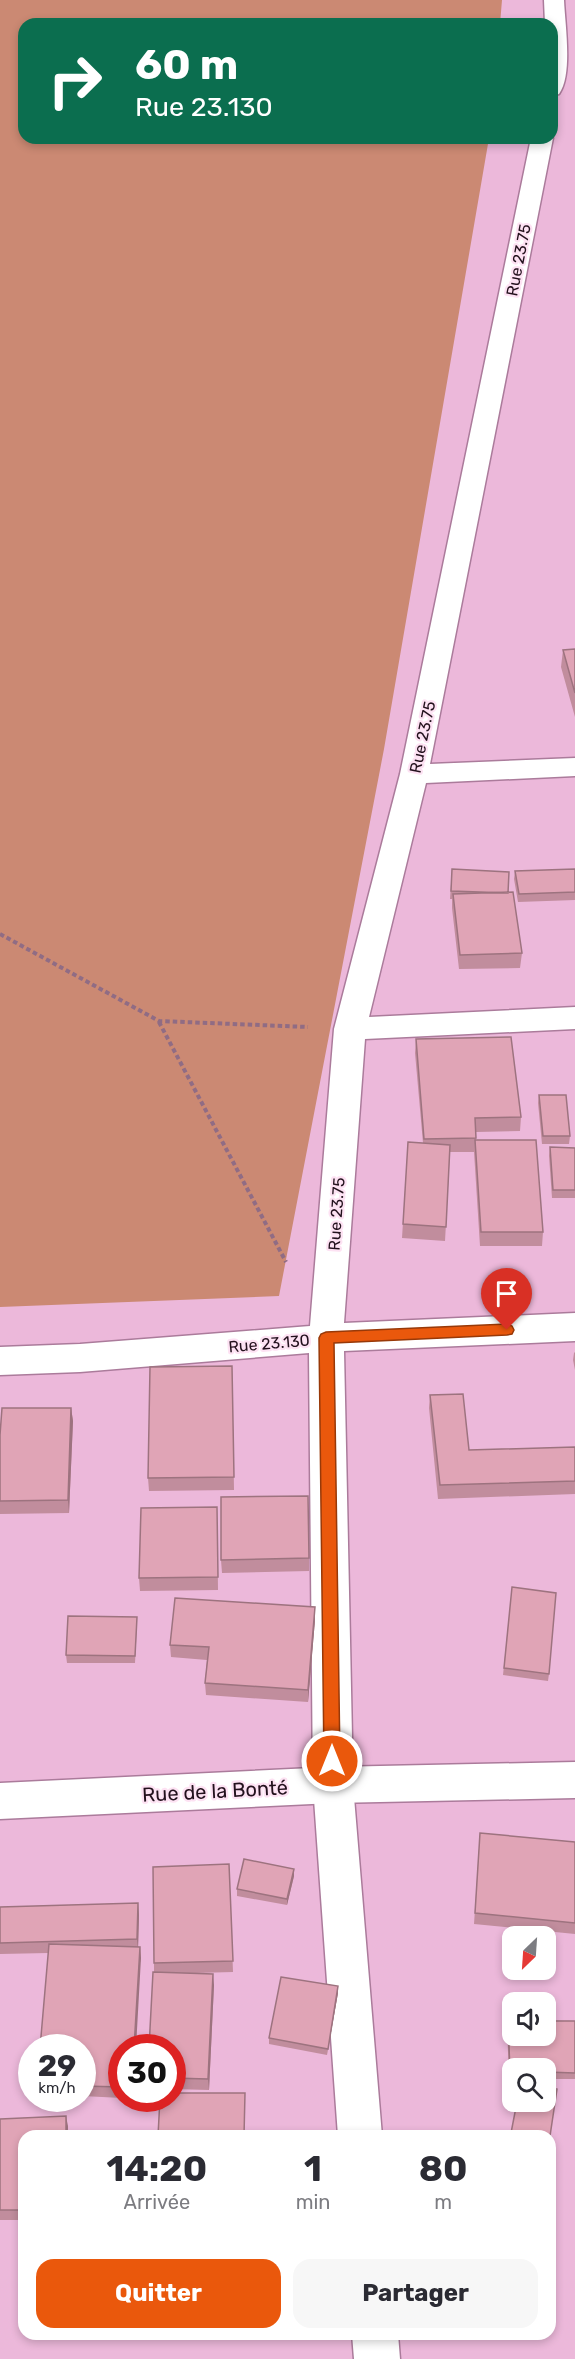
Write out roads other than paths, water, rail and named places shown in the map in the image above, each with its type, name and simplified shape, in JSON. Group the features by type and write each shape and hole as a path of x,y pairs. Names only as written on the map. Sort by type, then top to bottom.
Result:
{"street":[{"path":"554,0 556,18"},
{"path":"558,45 561,79"},
{"name":"Rue 23.75","path":"360,2130 333,1785 326,1338 350,1029 414,774 541,144"},
{"path":"414,774 575,767"},
{"path":"350,1029 575,1018"},
{"name":"Rue 23.130","path":"0,1361 92,1357 326,1338 575,1327"},
{"name":"Rue de la Bonté","path":"0,1801 333,1785 575,1780"},
{"path":"375,2340 377,2359"}]}
